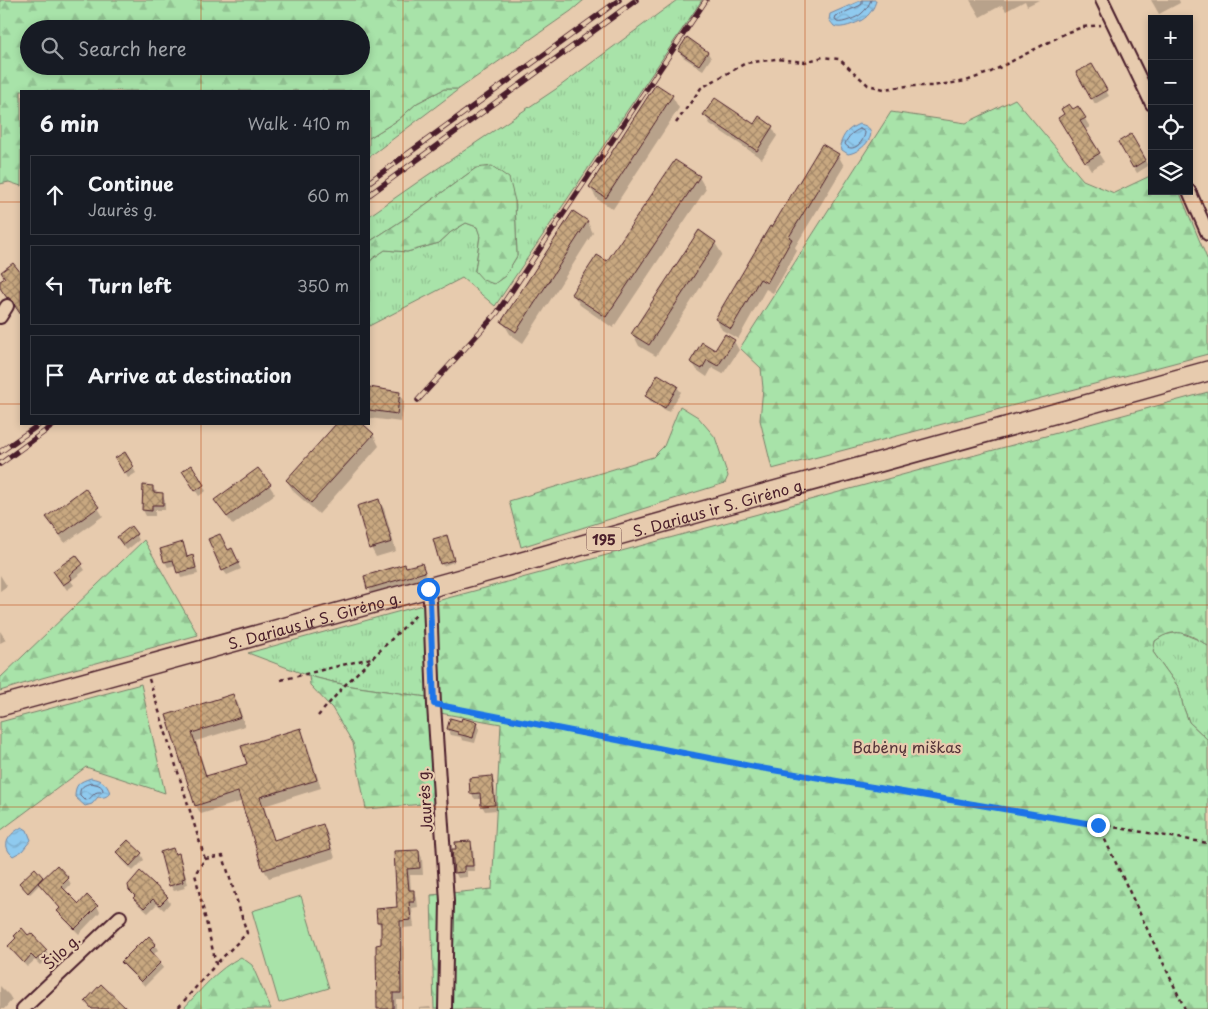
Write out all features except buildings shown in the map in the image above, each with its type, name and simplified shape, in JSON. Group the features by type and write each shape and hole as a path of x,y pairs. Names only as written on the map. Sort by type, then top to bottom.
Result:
{"main road":[{"name":"S. Dariaus ir S. Girėno g.","path":"0,706 145,666 429,595 737,501 1208,371"}],"street":[{"path":"1102,0 1148,96"},
{"path":"1191,195 1208,234"},
{"name":"Jaurės g.","path":"429,595 446,901 445,1009"},
{"name":"Šilo g.","path":"23,1009 120,917"}],"path":[{"path":"676,123 701,88 746,63 776,59 805,62 823,57 839,59 868,85 884,89 907,86 932,86 966,80 992,72 1068,32 1083,27 1104,25 1112,21"},
{"path":"318,716 429,595"},
{"path":"281,680 372,658"},
{"path":"145,666 205,859"},
{"path":"434,704 755,767 1208,843"},
{"path":"1098,825 1185,1009"},
{"path":"177,1009 216,964 247,933 223,856 205,859 195,874 216,964"}],"green space":[{"path":"0,0 584,0 459,89 444,89 417,103 398,120 370,137 370,90 20,90 20,186 9,182 0,184"},
{"path":"677,0 702,0 495,306 462,278 370,325 370,262 385,250 407,252 439,243 451,232 466,223 477,227 480,235 475,271 493,284 505,276 517,256 515,201 476,168 418,210 370,241 370,215 556,89"},
{"path":"444,89 459,89 370,156 370,137 398,120 417,103"},
{"path":"1015,99 1083,180 1114,193 1148,177 1148,195 1181,195 1208,261 1208,354 772,469 760,420 763,388 761,368 740,348 891,112 966,123"},
{"path":"492,166 509,178 515,201 517,256 505,276 494,284 483,280 475,271 480,236 477,227 466,223 451,232 439,243 407,252 385,250 370,262 370,241 418,210 476,168"},
{"name":"Babėnų miškas","path":"1208,392 1208,646 1188,635 1176,633 1162,636 1155,641 1153,652 1179,688 1189,722 1208,740 1208,1009 434,1009 431,895 492,889 501,724 440,713 435,803 366,809 353,743 332,708 310,685 309,676 345,685 440,699 437,601"},
{"path":"680,406 698,417 715,437 728,476 725,483 521,547 509,501 653,457 664,446"},
{"path":"144,540 198,635 0,691 0,678"},
{"path":"437,601 440,699 345,685 309,676 248,653"},
{"path":"1179,632 1208,646 1208,740 1189,722 1179,688 1153,652 1155,641 1164,635"},
{"path":"141,684 165,793 86,767 0,831 0,722"},
{"path":"301,896 329,988 279,1003 252,911"},
{"path":"241,957 252,965 271,1009 183,1009 217,974"}],"water":[{"path":"862,0 876,0 871,11 862,20 844,27 837,27 829,20 830,14"},
{"path":"859,124 866,126 870,130 871,135 865,145 848,154 842,150 840,145 845,134"},
{"path":"91,778 103,782 110,793 105,797 98,797 92,804 85,806 75,797 76,789 81,782"},
{"path":"22,827 27,830 31,840 22,851 13,856 7,848 8,840 13,833"}],"railway":[{"path":"370,181 619,0"},
{"path":"370,194 636,0"},
{"path":"418,400 497,313 706,0"},
{"path":"0,452 39,425"},
{"path":"0,464 54,425"}],"route":[{"path":"428,589 434,704 755,767 1098,825"}]}
